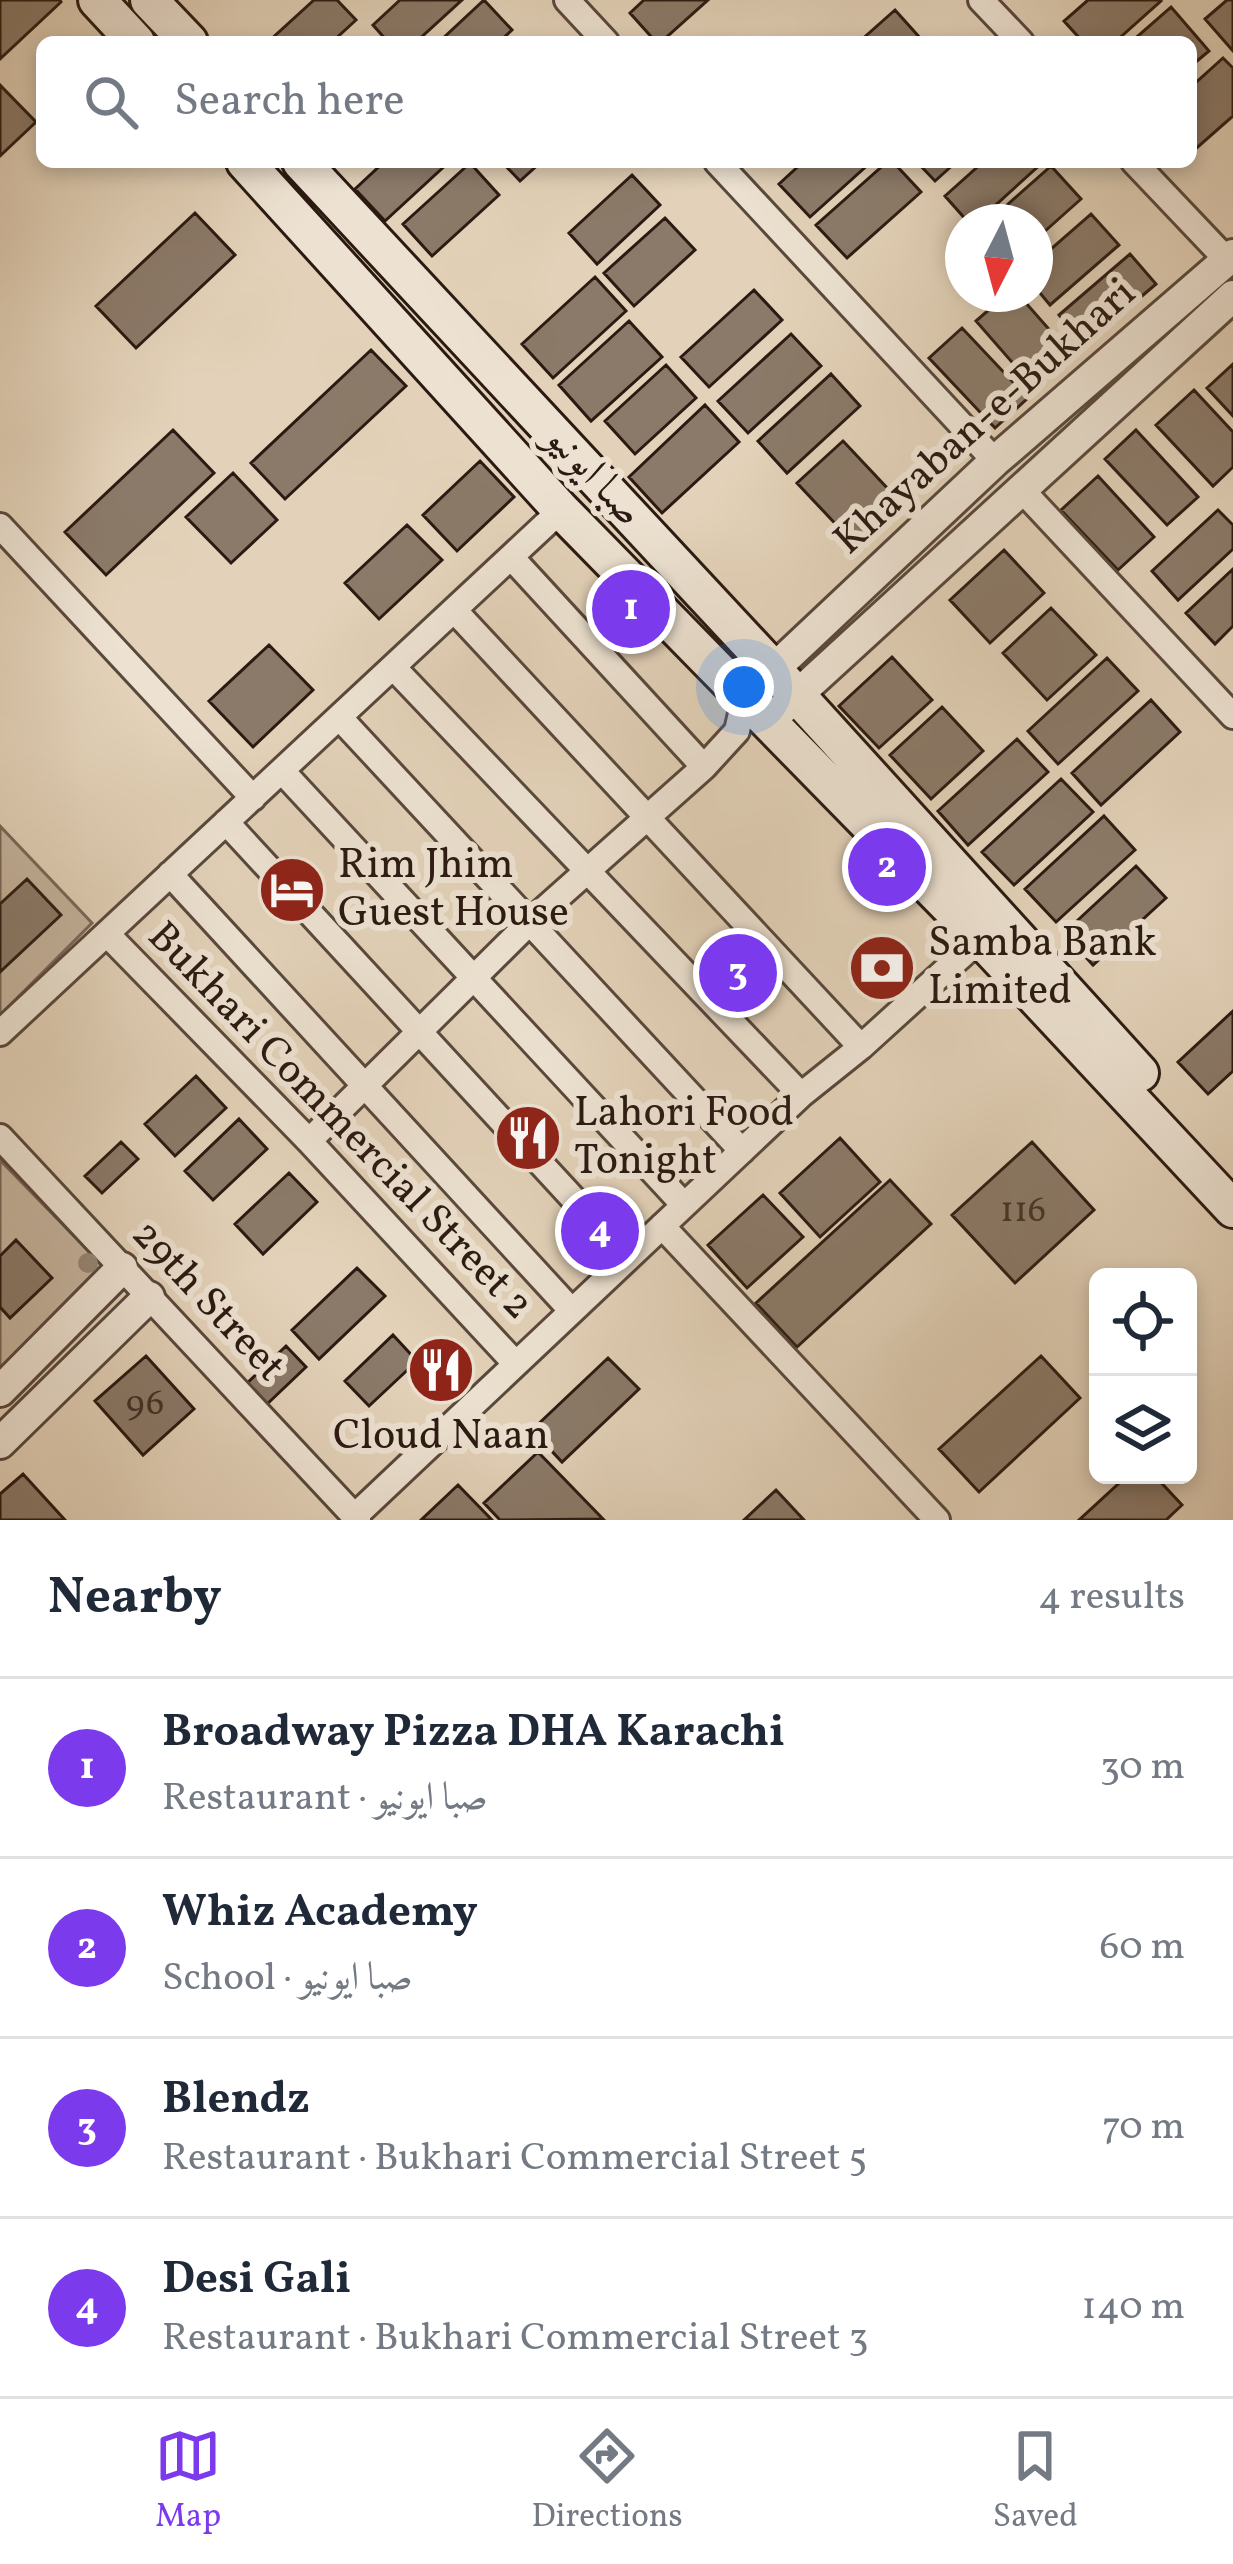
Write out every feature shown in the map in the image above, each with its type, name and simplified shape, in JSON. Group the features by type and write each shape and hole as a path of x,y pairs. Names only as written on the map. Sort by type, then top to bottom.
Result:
{"main road":[{"path":"97,0 130,36"},
{"path":"149,0 182,36"},
{"name":"صبا ایونیو","path":"249,168 561,510 764,702 1233,1173"},
{"name":"صبا ایونیو","path":"306,168 764,702"},
{"name":"صبا ایونیو","path":"990,930 1233,1209"}],"street":[{"path":"567,0 600,36"},
{"path":"981,0 1015,36"},
{"path":"723,168 995,461"},
{"path":"1140,168 1230,258"},
{"name":"Khayaban-e-Bukhari","path":"309,1141 530,922 704,767 995,461 1230,258"},
{"path":"764,702 1020,488 1233,296"},
{"path":"1020,488 1233,716"},
{"path":"0,1034 561,510"},
{"path":"0,526 253,798"},
{"path":"511,556 704,767"},
{"path":"454,610 861,1047"},
{"path":"393,667 801,1096"},
{"path":"339,717 742,1150"},
{"path":"282,771 684,1204"},
{"path":"226,822 627,1257"},
{"path":"170,874 571,1310"},
{"path":"356,1518 742,1150 990,930"},
{"name":"Bukhari Commercial Street 2","path":"107,934 309,1141 515,1364"},
{"name":"29th Street","path":"0,1137 356,1518"},
{"path":"662,1226 938,1520"},
{"path":"0,1390 122,1268"},
{"path":"0,1443 149,1298"}],"shaded area":[{"path":"0,826 92,923 0,1015"},
{"path":"0,1160 106,1269 0,1375"}],"building":[{"path":"0,0 60,0 61,2 0,59"},
{"path":"314,0 337,0 356,20 339,36 275,36"},
{"path":"400,0 462,0 423,36 383,36 373,25"},
{"path":"484,0 512,30 506,36 445,36"},
{"path":"644,0 708,0 668,36 651,36 630,13"},
{"path":"1088,0 1161,1 1122,36 1078,36 1064,21"},
{"path":"1233,0 1233,51 1205,19"},
{"path":"1171,7 1196,36 1138,36"},
{"path":"895,10 918,36 866,36"},
{"path":"1197,37 1209,51 1197,61"},
{"path":"1223,58 1233,68 1233,116 1197,148 1197,82"},
{"path":"0,85 36,122 0,156"},
{"path":"378,168 442,168 385,221 355,189"},
{"path":"465,168 475,168 499,195 432,256 403,224"},
{"path":"508,168 534,168 520,181"},
{"path":"796,168 864,168 810,217 779,184"},
{"path":"880,168 899,168 921,192 847,258 816,225"},
{"path":"923,168 949,168 935,181"},
{"path":"976,168 1036,168 997,204 952,204 945,196"},
{"path":"1049,168 1081,199 1053,224 1053,204 1008,204"},
{"path":"632,175 660,205 597,264 569,233"},
{"path":"195,213 235,255 136,348 96,306"},
{"path":"1091,214 1119,245 1053,302 1053,247"},
{"path":"665,218 695,250 634,306 604,273"},
{"path":"1130,254 1156,284 1085,345 1059,315"},
{"path":"595,277 626,311 553,378 522,344"},
{"path":"754,290 782,320 709,387 681,357"},
{"path":"986,312 1034,312 1062,344 1025,377 976,321"},
{"path":"629,321 662,357 591,421 559,385"},
{"path":"962,328 1028,398 995,428 929,358"},
{"path":"791,334 821,366 748,433 718,401"},
{"path":"371,350 406,386 285,499 251,463"},
{"path":"1233,364 1233,416 1207,388"},
{"path":"666,365 696,398 635,454 605,421"},
{"path":"831,374 860,406 787,473 758,441"},
{"path":"1194,390 1233,432 1233,467 1213,486 1156,425"},
{"path":"705,405 739,442 662,513 629,477"},
{"path":"173,430 214,473 106,575 65,532"},
{"path":"1136,430 1198,497 1167,525 1105,459"},
{"path":"843,441 906,508 860,550 797,483"},
{"path":"480,461 514,497 457,551 423,515"},
{"path":"233,473 277,520 231,563 186,517"},
{"path":"1098,476 1154,537 1118,570 1061,510"},
{"path":"1218,510 1233,525 1233,549 1178,600 1152,571"},
{"path":"407,525 442,560 379,619 345,583"},
{"path":"1004,550 1044,593 990,643 950,600"},
{"path":"1233,569 1233,626 1215,644 1186,613"},
{"path":"1051,608 1096,655 1047,700 1003,653"},
{"path":"269,645 313,690 253,747 209,701"},
{"path":"892,657 932,700 879,748 839,706"},
{"path":"1107,658 1138,691 1058,764 1028,731"},
{"path":"1151,700 1180,732 1101,805 1072,773"},
{"path":"942,707 983,751 931,799 890,755"},
{"path":"1017,739 1048,772 968,845 938,811"},
{"path":"1061,779 1093,812 1014,885 982,852"},
{"path":"1104,816 1135,850 1056,922 1025,889"},
{"path":"1136,866 1166,898 1093,965 1064,933"},
{"path":"27,879 61,915 0,972 0,904"},
{"path":"1233,1011 1233,1071 1208,1094 1178,1062"},
{"path":"196,1076 226,1108 175,1156 145,1124"},
{"path":"239,1119 267,1149 213,1200 185,1171"},
{"path":"840,1138 880,1182 820,1237 780,1193"},
{"path":"121,1142 138,1159 102,1193 85,1176"},
{"path":"1032,1142 1094,1210 1015,1283 952,1215"},
{"path":"289,1173 317,1202 263,1254 235,1224"},
{"path":"890,1180 931,1224 797,1347 756,1303"},
{"path":"763,1195 803,1237 747,1288 708,1245"},
{"path":"16,1240 52,1278 10,1318 0,1307 0,1256"},
{"path":"357,1268 385,1296 319,1359 292,1330"},
{"path":"393,1335 417,1361 369,1406 345,1381"},
{"path":"286,1346 306,1367 264,1407 244,1386"},
{"path":"146,1356 194,1409 143,1455 95,1401"},
{"path":"1041,1356 1080,1398 979,1492 939,1449"},
{"path":"608,1358 639,1389 562,1462 532,1430"},
{"path":"538,1452 603,1519 500,1520 484,1503"},
{"path":"23,1474 65,1520 0,1520 0,1494"},
{"path":"1118,1484 1162,1484 1182,1505 1166,1520 1079,1520"},
{"path":"458,1485 492,1520 421,1520"},
{"path":"776,1490 804,1520 744,1520"}],"place":[{"name":"Broadway Pizza DHA Karachi","path":"631,609"},
{"name":"Whiz Academy","path":"887,867"},
{"name":"Rim Jhim Guest House","path":"292,890"},
{"name":"Samba Bank Limited","path":"882,968"},
{"name":"Blendz","path":"738,973"},
{"name":"Lahori Food Tonight","path":"528,1138"},
{"name":"Desi Gali","path":"600,1231"},
{"name":"Cloud Naan","path":"441,1370"}]}
